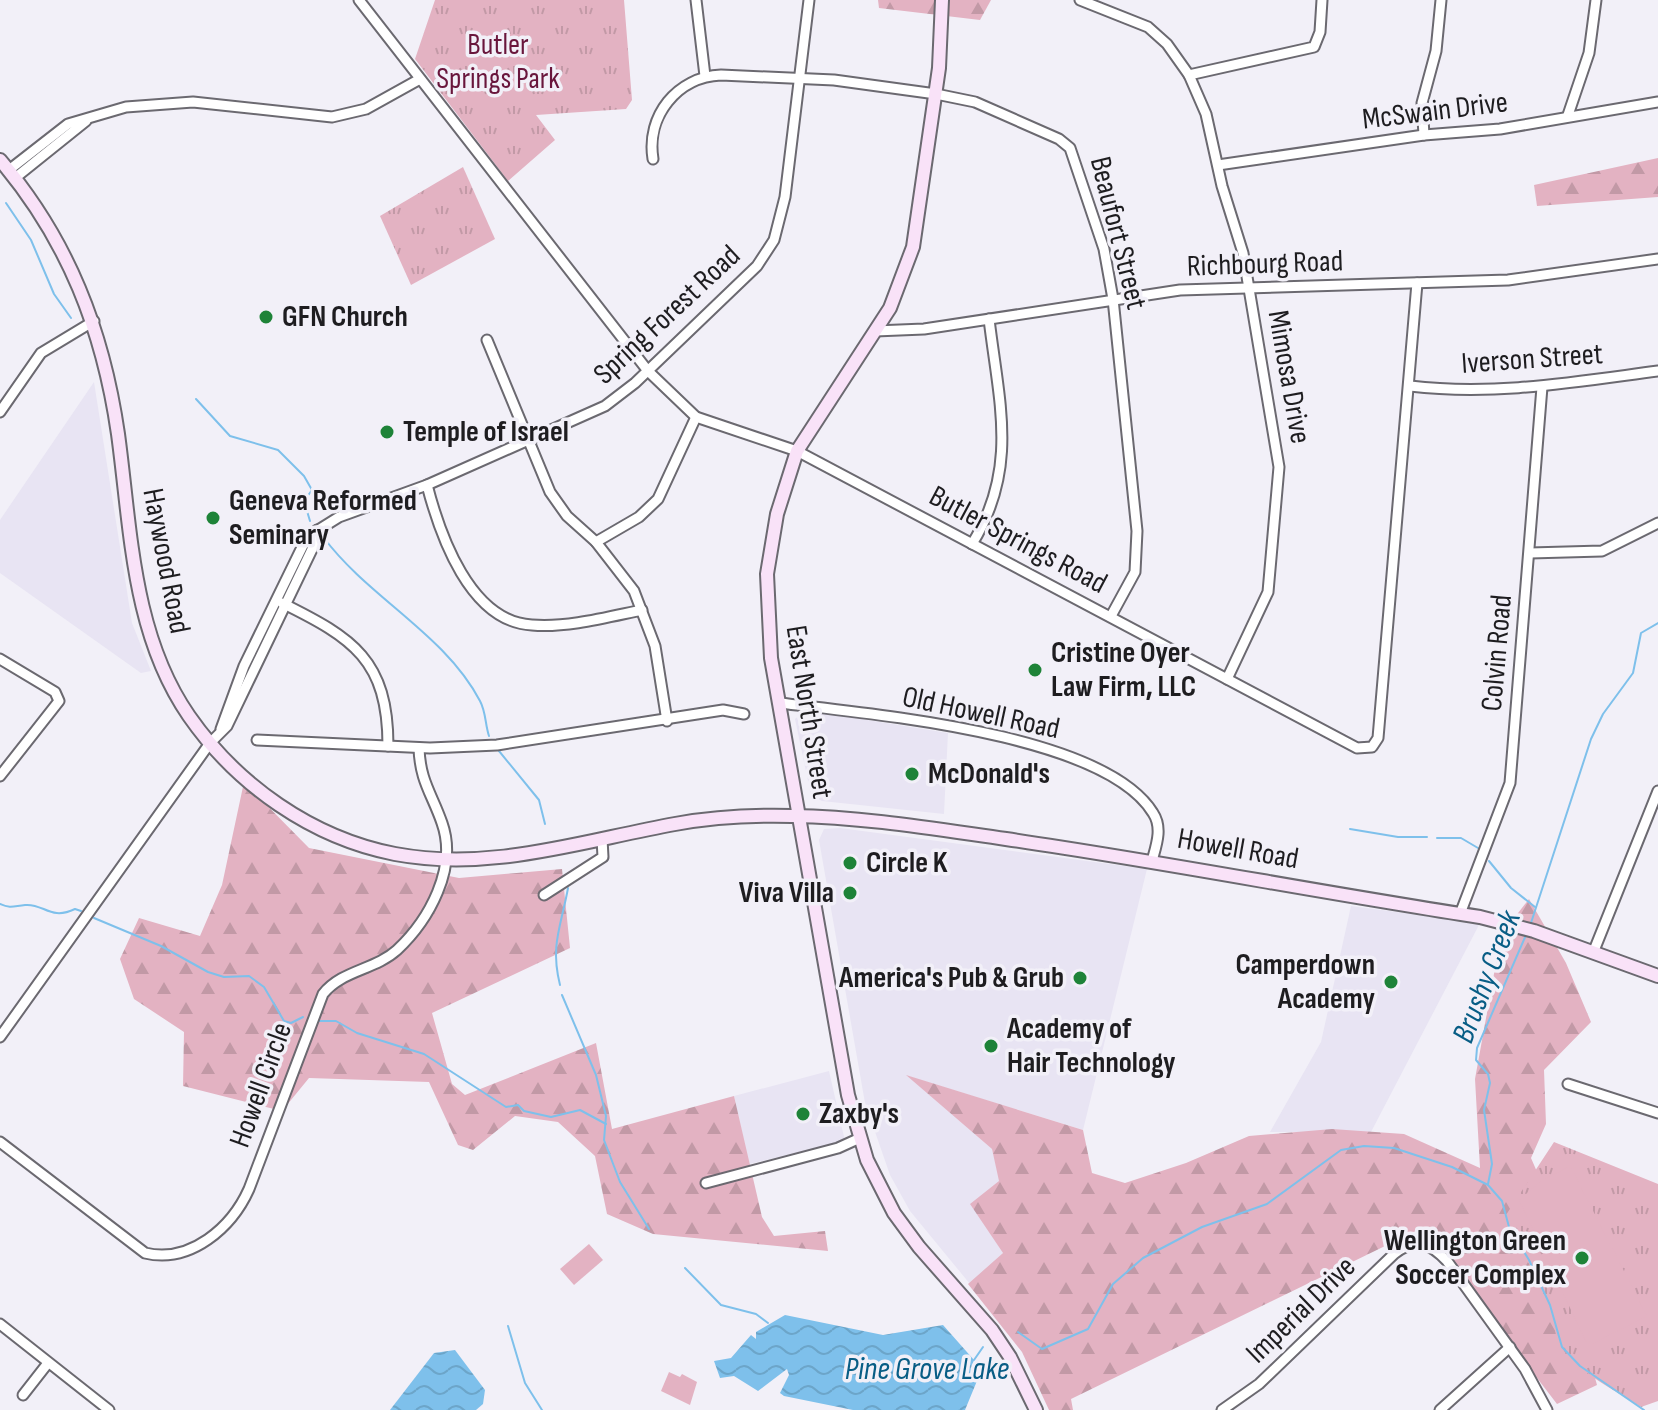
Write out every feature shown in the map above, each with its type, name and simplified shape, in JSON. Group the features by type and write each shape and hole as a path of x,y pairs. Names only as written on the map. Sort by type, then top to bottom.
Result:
{"main road":[{"name":"East North Street","path":"942,0 936,94 915,239 892,304 797,451 777,514 767,574 768,633 848,1095 860,1138 874,1177 894,1213 919,1247 992,1330 1010,1357 1036,1410"},
{"name":"Haywood Road","path":"8,169 45,217 71,263 94,321 113,405 138,586 149,634 179,700 210,743 247,781 310,824 383,851 448,860 507,859 727,817 799,816"},
{"name":"Howell Road","path":"799,816 890,822 1152,861 1460,914 1546,935 1658,976"}],"street":[{"name":"Butler Springs Road","path":"359,0 648,371 696,417 797,451 1357,748 1372,747 1378,738 1417,283"},
{"path":"653,159 651,136 655,119 668,102 705,76 696,0"},
{"name":"Spring Forest Road","path":"221,729 231,696 301,547 317,530 339,517 427,485 605,406 648,371 737,288 770,248 785,197 809,0"},
{"name":"Mimosa Drive","path":"1080,0 1148,27 1167,44 1189,75 1206,114 1240,240 1277,447 1278,487 1268,592 1227,679"},
{"path":"1189,75 1314,47 1320,32 1322,0"},
{"path":"1424,135 1422,103 1436,51 1441,0"},
{"path":"1568,115 1589,53 1596,0"},
{"name":"Beaufort Street","path":"705,76 800,78 936,94 975,102 1059,139 1070,148 1104,249 1113,299 1138,550 1131,583 1111,616"},
{"path":"8,169 88,119 140,104 178,101 332,117 366,109 420,79"},
{"name":"McSwain Drive","path":"1218,165 1424,135 1500,129 1658,102"},
{"name":"Richbourg Road","path":"875,331 924,329 1180,290 1537,277 1658,259"},
{"path":"972,544 992,506 1002,471 1002,438 989,319"},
{"path":"0,412 41,353 94,321"},
{"path":"487,340 556,501 629,581 655,646 667,721"},
{"name":"Iverson Street","path":"1410,386 1471,391 1542,387 1658,371"},
{"name":"Colvin Road","path":"1460,914 1510,783 1542,387"},
{"path":"596,542 639,517 658,499 696,417"},
{"path":"427,485 441,527 461,570 485,603 504,617 540,625 642,610"},
{"path":"1530,553 1602,551 1658,523"},
{"name":"Spring Forest Road","path":"210,743 231,718 287,605 317,539 317,530"},
{"path":"276,599 337,630 365,659 385,702 388,746"},
{"path":"0,659 55,692 59,701 0,776"},
{"name":"Old Howell Road","path":"780,703 978,731 1064,754 1116,781 1153,812 1158,839 1152,861"},
{"path":"257,740 419,748 533,742 723,710 744,714"},
{"path":"0,1037 210,743"},
{"name":"Howell Circle","path":"0,1142 145,1253 171,1253 213,1237 232,1221 245,1198 323,994 336,981 397,950 434,901 448,860 444,827 421,776 419,748"},
{"path":"1593,953 1658,791"},
{"path":"544,895 603,857 602,839"},
{"path":"1568,1084 1658,1113"},
{"path":"706,1183 838,1148 860,1138"},
{"name":"Imperial Drive","path":"1222,1410 1259,1384 1394,1254 1412,1244 1423,1243 1437,1250 1510,1347"},
{"path":"0,1324 109,1410"},
{"path":"1440,1410 1510,1347 1547,1410"},
{"path":"23,1395 48,1363"}],"shaded area":[{"path":"94,382 132,623 151,671 141,673 0,573 0,520"},
{"path":"806,710 948,733 944,814 822,801 811,795 795,719"},
{"path":"840,828 1147,869 1083,1130 908,1076 992,1149 1000,1181 971,1204 1003,1253 970,1284 910,1211 890,1175 865,1103 819,840 824,829"},
{"name":"Camperdown Academy","path":"1351,906 1480,923 1371,1132 1270,1132 1321,1042"},
{"path":"829,1071 845,1141 749,1164 734,1096"}],"green space":[{"name":"Butler Springs Park","path":"435,0 624,0 632,100 626,109 536,115 555,140 508,181 415,59"},
{"path":"878,0 991,0 980,20 879,8"},
{"path":"1658,158 1658,197 1537,206 1534,185"},
{"path":"463,167 495,239 411,285 380,216"},
{"path":"244,782 309,848 459,878 562,869 570,948 432,1013 452,1084 465,1095 596,1043 612,1129 734,1096 762,1217 774,1236 825,1231 828,1251 653,1234 607,1214 595,1156 558,1122 515,1116 473,1150 458,1145 429,1082 309,1078 282,1111 183,1086 184,1032 134,999 120,959 139,918 200,936 222,885"},
{"path":"1529,899 1566,963 1591,1022 1544,1070 1546,1124 1531,1158 1541,1181 1597,1385 1557,1404 1422,1228 1071,1399 1073,1410 1049,1410 1022,1352 968,1284 1003,1253 970,1204 999,1181 992,1149 906,1075 1083,1130 1092,1173 1125,1183 1186,1163 1249,1136 1332,1129 1404,1134 1480,1168 1475,1079 1501,935"},
{"path":"1554,1142 1658,1184 1658,1401 1641,1407 1577,1365 1561,1347 1552,1310 1510,1227 1506,1215"},
{"name":"Wellington Green Soccer Complex","path":"1570,1166 1647,1316 1588,1346 1519,1200 1541,1181"},
{"path":"589,1244 603,1260 574,1285 560,1269"},
{"path":"669,1372 680,1377 682,1374 697,1382 690,1405 661,1391"}],"water":[{"name":"Pine Grove Lake","path":"785,1315 883,1335 943,1325 974,1360 971,1370 979,1376 965,1410 853,1410 784,1396 780,1393 789,1375 787,1369 758,1391 734,1376 720,1378 714,1361 731,1358 751,1335 756,1339 756,1332"},
{"path":"455,1350 485,1390 483,1404 476,1410 390,1410 434,1353"}],"waterway":[{"path":"6,203 31,240 54,294 71,318"},
{"path":"196,399 230,436 278,450 304,476 312,490 304,501 310,521"},
{"path":"324,538 362,579 427,636 465,677 480,701 489,736"},
{"name":"Brushy Creek","path":"1530,926 1591,739 1603,714 1633,673 1641,633 1658,623"},
{"path":"499,751 539,800 545,824"},
{"path":"1350,829 1398,837 1427,837"},
{"path":"1437,838 1461,838 1478,848"},
{"path":"1489,861 1511,888 1535,907"},
{"path":"560,985 556,947 568,888"},
{"path":"0,904 10,907 32,905 59,913 75,909 81,911"},
{"path":"94,918 161,946 208,972 224,977 249,976 264,987 284,1021 291,1023 303,1017"},
{"name":"Brushy Creek","path":"1488,1184 1492,1164 1484,1110 1490,1083 1488,1074 1476,1060 1477,1048 1526,935"},
{"path":"562,995 596,1075 606,1116 604,1140 620,1182 649,1229"},
{"path":"317,1021 336,1021 357,1033 424,1054 506,1107 518,1105 524,1111 551,1117 580,1110 606,1124"},
{"path":"1018,1332 1042,1349 1088,1329 1113,1284 1143,1258 1202,1227 1267,1204 1341,1150 1364,1146 1394,1148 1452,1167 1488,1185 1502,1201 1509,1227 1550,1305 1562,1347 1580,1366 1644,1410"},
{"path":"685,1268 721,1305 756,1314 768,1323"},
{"path":"508,1326 525,1383 542,1410"},
{"path":"974,1360 983,1347"}],"place":[{"name":"GFN Church","path":"266,317"},
{"name":"Temple of Israel","path":"387,432"},
{"name":"Geneva Reformed Seminary","path":"213,518"},
{"name":"Cristine Oyer Law Firm, LLC","path":"1035,670"},
{"name":"McDonald's","path":"912,774"},
{"name":"Circle K","path":"850,863"},
{"name":"Viva Villa","path":"850,893"},
{"name":"America's Pub & Grub","path":"1080,978"},
{"name":"Camperdown Academy","path":"1391,982"},
{"name":"Academy of Hair Technology","path":"991,1046"},
{"name":"Zaxby's","path":"803,1114"},
{"name":"Wellington Green Soccer Complex","path":"1582,1258"}]}
